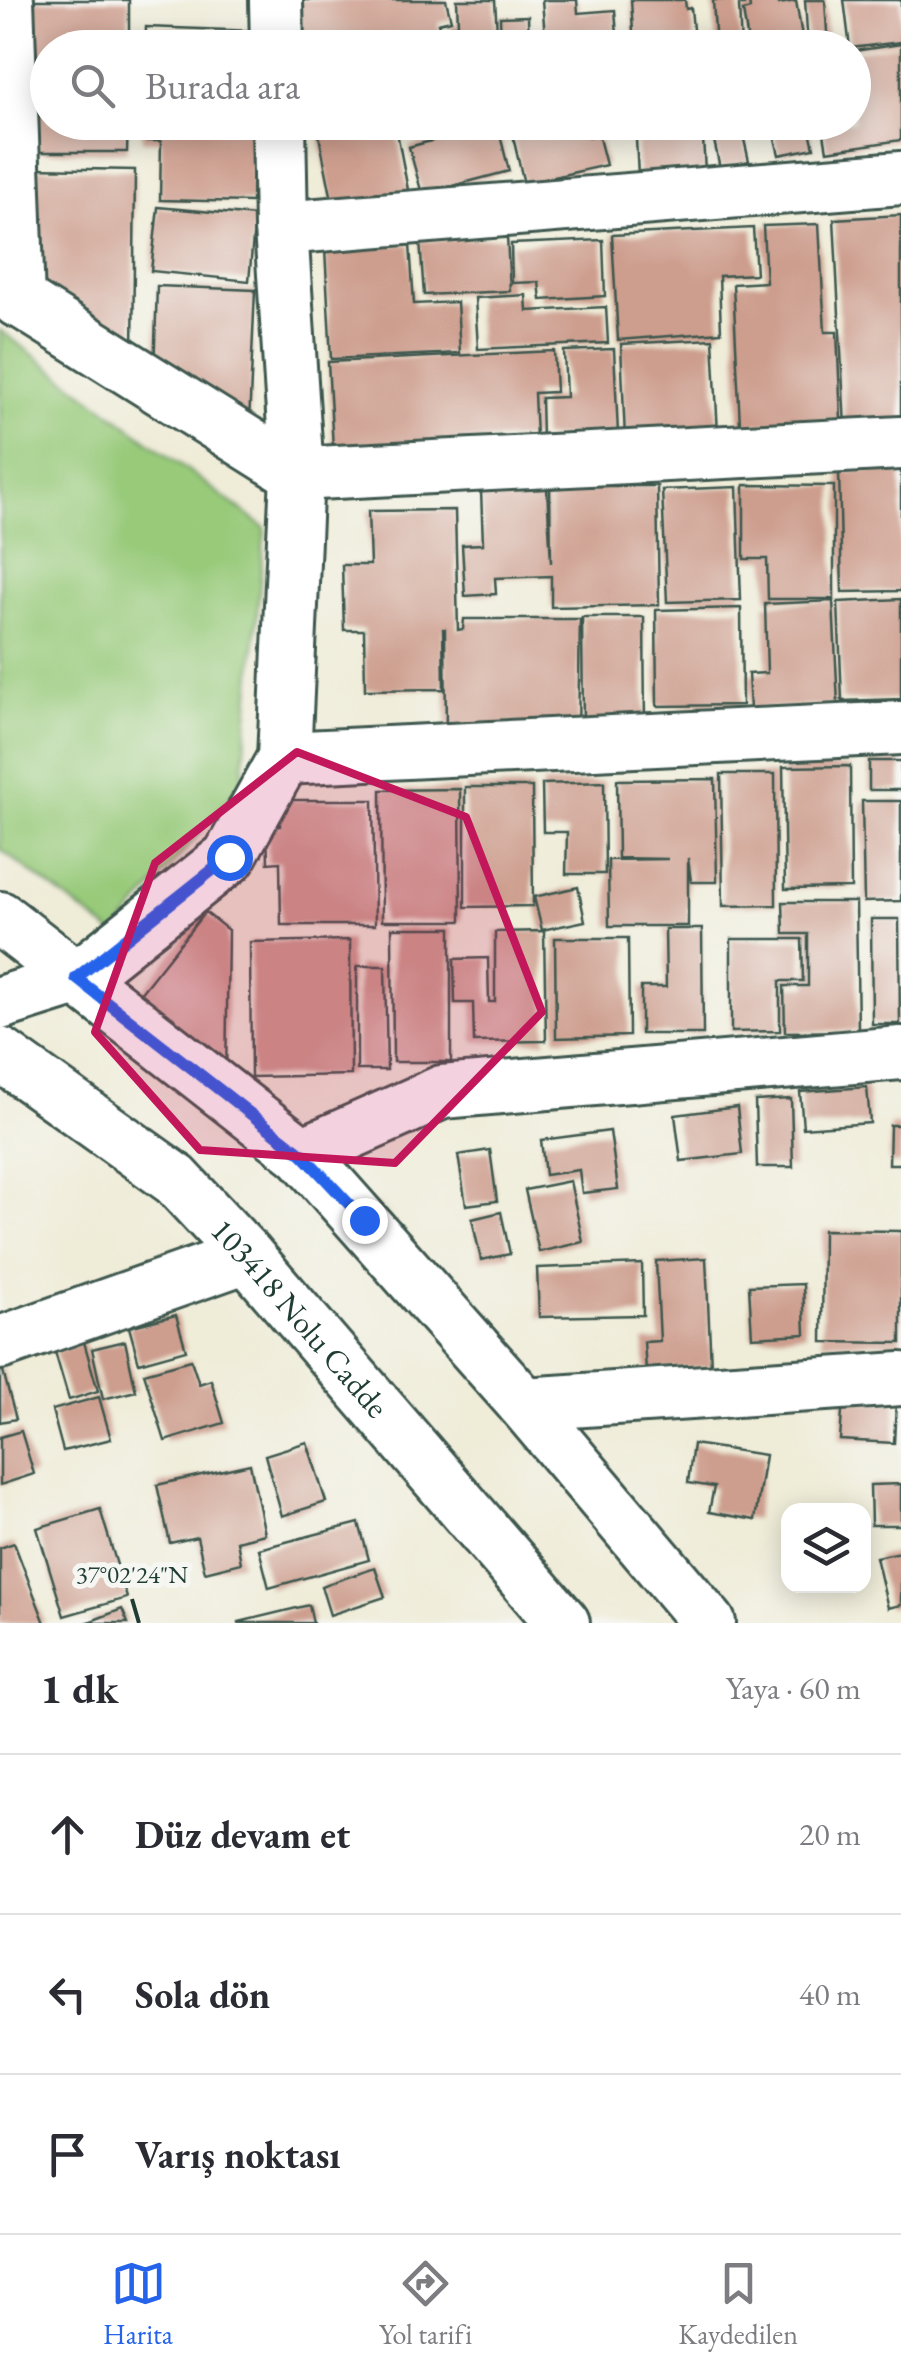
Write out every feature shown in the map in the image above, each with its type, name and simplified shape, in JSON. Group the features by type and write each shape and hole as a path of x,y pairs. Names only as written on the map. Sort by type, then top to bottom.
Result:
{"street":[{"path":"6,0 9,295 297,474 901,443"},
{"path":"276,0 277,30"},
{"path":"0,1002 76,978 229,857 284,758 297,474 279,140"},
{"path":"281,228 901,178"},
{"path":"284,758 901,728"},
{"path":"0,918 302,1154 524,1404 709,1623"},
{"path":"302,1154 442,1092 901,1053"},
{"name":"103418 Nolu Cadde","path":"0,1054 176,1180 247,1256 563,1623"},
{"path":"0,1343 247,1256"},
{"path":"524,1404 901,1379"}],"highlighted area":[{"path":"297,752 466,817 542,1012 395,1163 200,1150 95,1032 155,863"}],"green space":[{"path":"0,330 265,528 242,783 114,934 0,849"}],"building":[{"path":"20,0 129,0 129,30 30,30 30,102 20,102"},
{"path":"446,0 451,20 438,23 440,30 301,30 294,2"},
{"path":"457,0 495,0 497,30 450,30 450,26 458,25"},
{"path":"542,0 577,0 578,13 615,10 617,30 544,30"},
{"path":"631,0 685,0 686,9 691,8 693,30 633,30"},
{"path":"713,0 743,0 744,5 739,5 740,30 715,30"},
{"path":"749,0 779,0 779,4 796,1 801,30 746,30 743,11 750,9"},
{"path":"805,0 825,0 827,30 807,30"},
{"path":"844,0 901,0 901,42 871,46 871,30 848,30"},
{"path":"528,16 528,30 500,30 500,17"},
{"path":"146,27 228,30 146,30"},
{"path":"901,44 901,140 827,151 825,140 871,140 871,48"},
{"path":"38,140 127,140 127,152 38,152"},
{"path":"253,140 252,202 160,200 161,141 142,141"},
{"path":"320,140 398,140 409,195 334,210"},
{"path":"435,140 501,140 509,171 422,194 409,147"},
{"path":"514,140 600,140 606,165 524,184"},
{"path":"636,140 703,140 705,171 638,175"},
{"path":"714,140 744,140 749,161 720,168"},
{"path":"775,140 812,140 814,148 779,155"},
{"path":"33,168 135,170 133,355 32,291"},
{"path":"158,207 255,216 249,281 151,271"},
{"path":"901,215 901,426 845,428 834,219"},
{"path":"819,224 825,332 837,332 841,420 740,425 733,284 766,282 763,226"},
{"path":"753,228 756,274 719,276 721,332 618,340 612,235"},
{"path":"507,237 510,291 424,295 420,241"},
{"path":"603,240 605,296 541,300 539,282 512,283 511,244"},
{"path":"410,244 414,304 457,302 460,353 331,359 325,249"},
{"path":"157,286 255,290 249,423 154,372"},
{"path":"526,295 527,311 606,307 608,343 478,349 475,298"},
{"path":"713,339 718,434 625,439 621,344"},
{"path":"614,349 618,434 542,438 541,398 566,397 564,351"},
{"path":"554,351 556,392 534,393 536,438 333,448 328,362"},
{"path":"901,470 901,591 842,592 839,471"},
{"path":"744,485 834,486 834,599 768,599 767,559 744,559"},
{"path":"550,486 657,486 659,605 551,607 551,576 495,578 496,594 465,596 462,545 483,544 481,491 547,488 551,563"},
{"path":"737,487 741,600 667,602 662,490"},
{"path":"455,510 458,630 463,629 464,619 580,619 578,733 446,732 445,629 444,689 365,690 364,630 344,630 342,565 370,565 368,511"},
{"path":"901,599 901,699 842,701 838,602"},
{"path":"833,601 838,705 750,709 748,674 767,673 765,604"},
{"path":"741,608 742,705 657,706 656,610"},
{"path":"582,617 644,617 645,724 583,725"},
{"path":"869,761 901,761 901,790 869,790"},
{"path":"850,766 851,888 785,889 783,767"},
{"path":"721,774 775,774 776,905 723,906"},
{"path":"715,779 717,882 691,882 688,858 688,926 609,926 608,860 668,859 618,858 617,780"},
{"path":"604,782 605,874 566,874 567,832 543,832 542,784"},
{"path":"465,787 532,787 533,906 465,907"},
{"path":"460,789 461,921 382,921 381,790"},
{"path":"280,800 373,800 375,925 281,925 280,862 268,863 267,826 280,826"},
{"path":"862,801 901,801 901,901 864,902"},
{"path":"578,887 585,921 542,930 534,897"},
{"path":"783,902 856,902 858,1031 785,1032 784,986 808,986 808,934 784,934"},
{"path":"205,912 228,930 226,1083 132,1004"},
{"path":"871,919 899,919 900,1024 872,1024"},
{"path":"392,928 451,928 451,1062 393,1062"},
{"path":"665,929 702,929 703,1034 641,1034 641,987 666,987"},
{"path":"544,931 546,1041 474,1042 473,1003 455,1003 454,959 488,958 489,1002 495,1002 495,932"},
{"path":"555,938 628,938 629,1036 556,1038"},
{"path":"731,939 802,939 803,981 780,981 780,1031 731,1032"},
{"path":"350,940 351,1075 251,1077 250,942"},
{"path":"357,966 385,966 387,1070 357,1070"},
{"path":"867,1087 870,1123 803,1128 800,1092"},
{"path":"791,1099 793,1167 757,1167 755,1101"},
{"path":"737,1107 742,1154 681,1161 675,1115"},
{"path":"890,1125 901,1125 901,1164 889,1164"},
{"path":"610,1131 618,1189 582,1193 579,1170 545,1175 541,1140"},
{"path":"490,1150 497,1201 466,1205 458,1155"},
{"path":"570,1181 583,1242 539,1252 525,1190"},
{"path":"501,1212 510,1254 481,1260 472,1219"},
{"path":"823,1230 901,1231 901,1343 822,1342"},
{"path":"706,1258 711,1367 646,1370 644,1342 660,1341 656,1261"},
{"path":"642,1264 643,1315 539,1317 537,1268"},
{"path":"803,1284 805,1334 752,1337 749,1286"},
{"path":"176,1315 186,1350 139,1363 129,1327"},
{"path":"125,1341 136,1391 103,1399 92,1349"},
{"path":"84,1342 98,1391 69,1400 55,1352"},
{"path":"0,1360 16,1419 0,1422"},
{"path":"191,1360 199,1384 211,1380 224,1423 165,1441 144,1373"},
{"path":"99,1397 111,1439 63,1451 52,1410"},
{"path":"843,1398 896,1402 894,1443 840,1440"},
{"path":"21,1431 34,1474 0,1485 0,1437"},
{"path":"307,1442 326,1502 282,1516 265,1455"},
{"path":"693,1444 765,1455 755,1520 709,1512 714,1487 688,1483"},
{"path":"250,1464 265,1534 237,1541 241,1563 205,1572 197,1537 170,1543 157,1485"},
{"path":"901,1484 901,1525 871,1525 870,1485"},
{"path":"100,1509 127,1598 64,1616 37,1528"},
{"path":"359,1523 369,1560 269,1588 259,1549"},
{"path":"14,1543 45,1623 0,1623 0,1548"},
{"path":"901,1552 901,1605 888,1608 876,1557"},
{"path":"375,1568 385,1597 330,1615 321,1586"},
{"path":"309,1605 313,1623 239,1623 239,1622"},
{"path":"122,1609 128,1623 86,1623"}],"route":[{"path":"229,857 76,978 302,1154 364,1220"}]}
